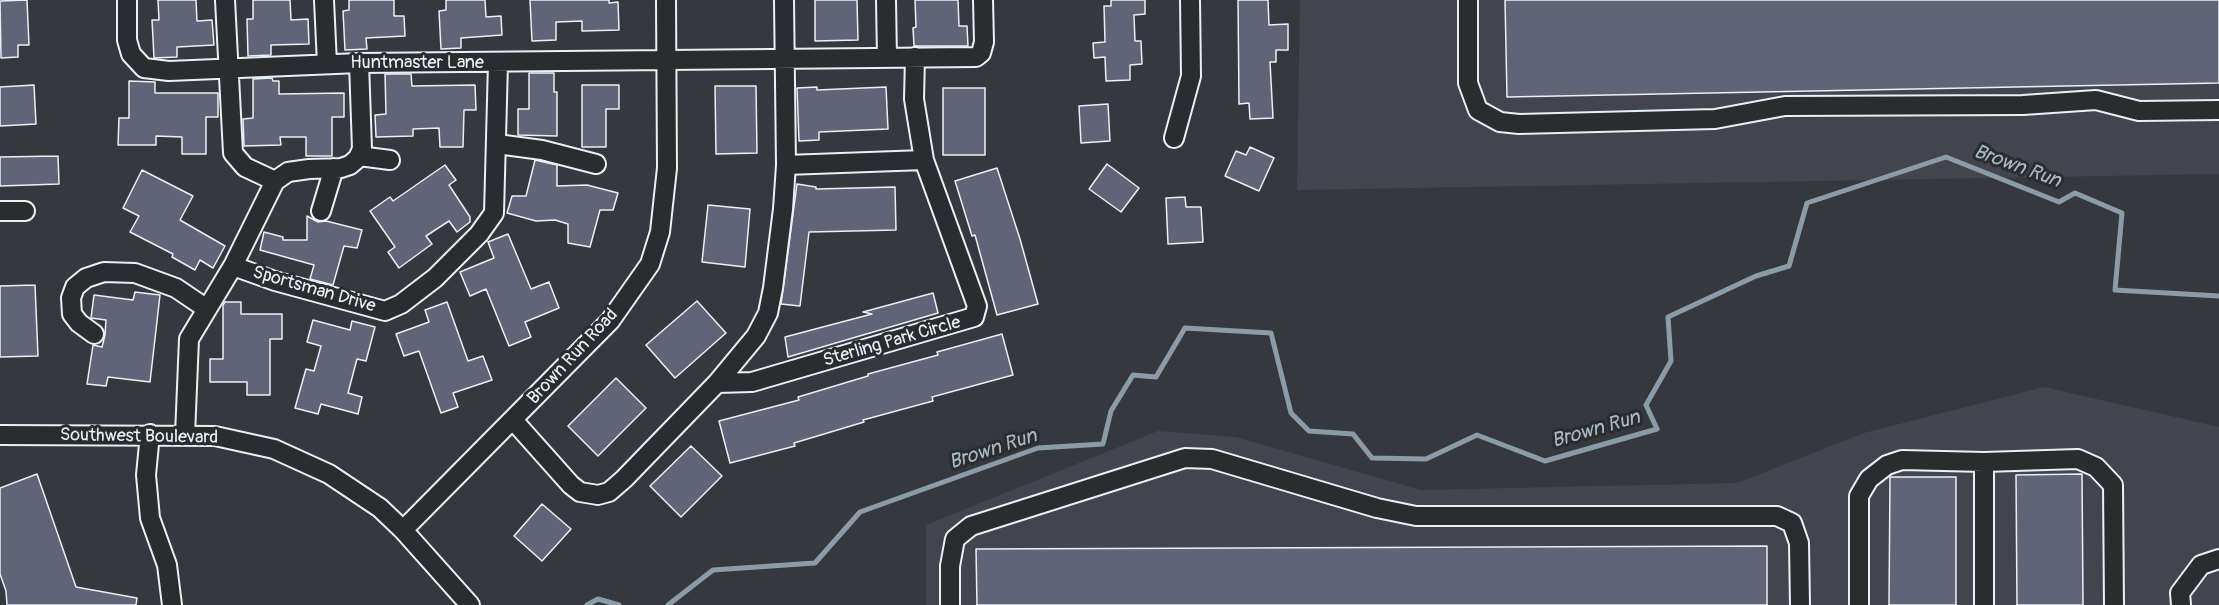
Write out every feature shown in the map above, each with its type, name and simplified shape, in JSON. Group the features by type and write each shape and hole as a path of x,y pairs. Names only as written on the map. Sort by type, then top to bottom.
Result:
{"street":[{"name":"Huntmaster Lane","path":"127,0 127,40 131,54 144,68 169,71 359,63 666,61"},
{"path":"225,0 233,153 245,167 274,181"},
{"path":"324,0 327,64"},
{"name":"Brown Run Road","path":"403,530 610,321 650,264 660,231 667,168 666,0"},
{"path":"513,420 571,485 580,492 598,495 609,492 717,383 756,336 768,312 783,209 786,165 784,0"},
{"path":"886,0 887,58"},
{"path":"666,61 976,57 981,53 984,42 983,0"},
{"path":"1174,138 1191,76 1190,0"},
{"path":"1468,0 1468,83 1478,110 1500,122 1530,124 1715,119 1785,106 2023,105 2096,100 2139,111 2219,110"},
{"name":"Sterling Park Circle","path":"717,383 753,382 974,317 977,306 924,160 914,99 915,57"},
{"path":"185,435 189,339 233,266 274,181 288,172 350,165 359,156 362,149 359,63"},
{"name":"Sportsman Drive","path":"233,266 275,281 385,311 401,304 435,278 479,234 495,213 498,63"},
{"path":"497,144 542,150 596,164"},
{"path":"359,156 390,160"},
{"path":"786,165 924,160"},
{"path":"321,211 334,168"},
{"path":"0,211 26,211"},
{"path":"94,334 79,323 72,314 70,298 75,287 86,278 104,272 135,273 176,288 207,309"},
{"path":"150,434 146,476 150,518 167,565 172,605"},
{"name":"Southwest Boulevard","path":"0,435 215,436 274,449 329,474 380,508 403,530 470,605"},
{"path":"950,605 950,566 956,539 971,526 1185,459 1212,459 1377,508 1416,516 1777,516 1792,523 1799,543 1800,605"},
{"path":"1859,605 1859,496 1869,479 1887,465 1902,460 1984,462 2078,459 2096,467 2114,485 2114,605"},
{"path":"1984,462 1984,605"},
{"path":"2181,605 2180,592 2201,565 2219,559"}],"shaded area":[{"path":"1300,0 2219,0 2219,174 1297,190"},
{"path":"2044,387 2219,427 2219,605 926,605 926,525 1158,431 1236,437 1421,490 1737,483 1864,433"}],"building":[{"path":"27,0 29,45 18,45 18,57 1,58 0,1"},
{"path":"158,0 196,0 197,21 212,20 214,45 177,47 177,57 154,58 152,20 159,20"},
{"path":"253,0 290,0 291,20 308,19 309,44 271,45 271,55 248,56 247,19 253,19"},
{"path":"349,0 394,0 394,16 404,16 405,36 366,38 367,49 345,50 343,11 349,10"},
{"path":"446,0 485,0 486,17 501,16 502,35 461,38 461,48 441,49 439,11 446,10"},
{"path":"530,0 618,2 619,30 582,31 582,21 556,22 556,40 532,41"},
{"path":"815,0 857,0 858,40 815,41"},
{"path":"915,0 958,0 959,26 967,26 968,46 914,46"},
{"path":"1111,0 1145,0 1145,14 1134,15 1135,41 1141,41 1142,64 1130,65 1130,80 1106,81 1105,57 1094,58 1093,43 1105,42 1104,6 1111,6"},
{"path":"1238,0 1268,0 1269,25 1288,24 1288,50 1276,50 1276,62 1270,62 1273,118 1250,119 1249,103 1239,104"},
{"path":"1505,0 2219,0 2219,83 1507,97"},
{"path":"529,73 554,73 554,92 557,92 557,136 518,135 518,109 529,109"},
{"path":"385,74 411,74 412,86 475,85 476,110 464,110 463,147 440,147 439,128 413,129 413,136 376,137 375,115 386,114"},
{"path":"272,78 273,81 279,81 279,94 344,93 344,117 332,117 332,156 306,156 306,137 280,137 281,145 244,146 243,119 253,118 253,79"},
{"path":"129,81 155,82 155,93 218,93 218,117 206,117 206,154 182,154 182,137 156,136 156,145 118,145 119,118 129,118"},
{"path":"34,85 36,124 0,126 0,87"},
{"path":"582,85 619,85 619,109 606,109 606,147 582,147"},
{"path":"715,86 756,86 757,153 716,154"},
{"path":"817,87 817,90 886,87 888,129 819,132 819,140 799,141 797,88"},
{"path":"943,88 985,88 985,155 943,155"},
{"path":"1108,104 1110,141 1081,143 1079,106"},
{"path":"1250,147 1274,158 1259,191 1225,176 1236,151 1246,155"},
{"path":"58,156 59,184 0,186 0,157"},
{"path":"535,160 557,165 557,186 587,185 618,193 613,210 600,210 590,247 568,243 568,224 555,220 536,221 507,213 512,196 526,196"},
{"path":"1107,164 1139,188 1121,212 1089,189"},
{"path":"445,165 456,180 449,185 470,217 470,222 457,232 449,221 426,236 432,244 399,268 388,252 395,247 370,211 390,197 393,201"},
{"path":"997,168 1038,304 997,315 975,235 972,236 955,181"},
{"path":"142,170 193,196 180,220 225,246 213,268 200,260 195,270 172,257 173,254 130,232 139,216 123,208"},
{"path":"797,184 816,187 816,189 895,187 896,230 809,232 800,306 781,304"},
{"path":"1185,197 1186,207 1201,207 1203,242 1168,244 1166,198"},
{"path":"708,205 750,209 745,267 702,262"},
{"path":"307,216 318,222 326,221 362,230 357,248 344,246 333,285 310,279 314,265 260,250 264,232 283,237 283,240 307,240"},
{"path":"508,234 531,289 549,282 559,308 525,322 531,337 509,346 486,289 470,296 460,272 494,258 488,242"},
{"path":"35,285 38,356 0,357 0,286"},
{"path":"135,292 160,295 150,382 108,377 106,386 87,384 93,345 102,347 105,335 106,320 91,318 94,295 133,300"},
{"path":"933,293 938,313 788,357 785,337 872,314 863,312"},
{"path":"697,301 726,333 675,378 646,345"},
{"path":"225,302 241,302 241,314 282,314 282,339 270,339 270,395 247,395 247,382 210,382 210,359 223,359 223,305"},
{"path":"447,302 468,361 483,356 492,380 453,393 458,407 441,413 419,351 404,356 396,334 429,322 425,310"},
{"path":"313,320 350,330 352,321 375,327 366,361 357,359 348,393 362,397 358,414 321,404 318,414 295,408 306,369 314,371 321,346 307,342"},
{"path":"1002,334 1013,375 932,397 933,401 863,420 864,422 794,443 795,446 730,463 719,421 799,400 798,397 868,376 868,374 938,355 937,352"},
{"path":"616,378 646,408 598,456 568,426"},
{"path":"691,446 722,476 681,517 650,486"},
{"path":"37,474 76,587 137,598 136,605 7,605 6,591 0,574 0,488"},
{"path":"2082,474 2083,605 2017,605 2016,475"},
{"path":"1890,477 1956,477 1956,605 1889,605"},
{"path":"542,504 571,529 542,561 514,536"},
{"path":"1767,546 1767,605 977,605 976,549"}],"waterway":[{"name":"Brown Run","path":"668,605 713,570 815,563 860,512 1038,448 1103,444 1111,411 1133,375 1156,377 1185,328 1271,333 1291,413 1309,431 1353,434 1372,458 1426,459 1477,435 1545,461 1657,429 1646,405 1671,361 1668,317 1756,276 1789,266 1807,203 1946,157 2059,202 2075,193 2122,213 2115,290 2219,296"},
{"name":"Brown Run","path":"587,605 598,599 619,605"}]}
